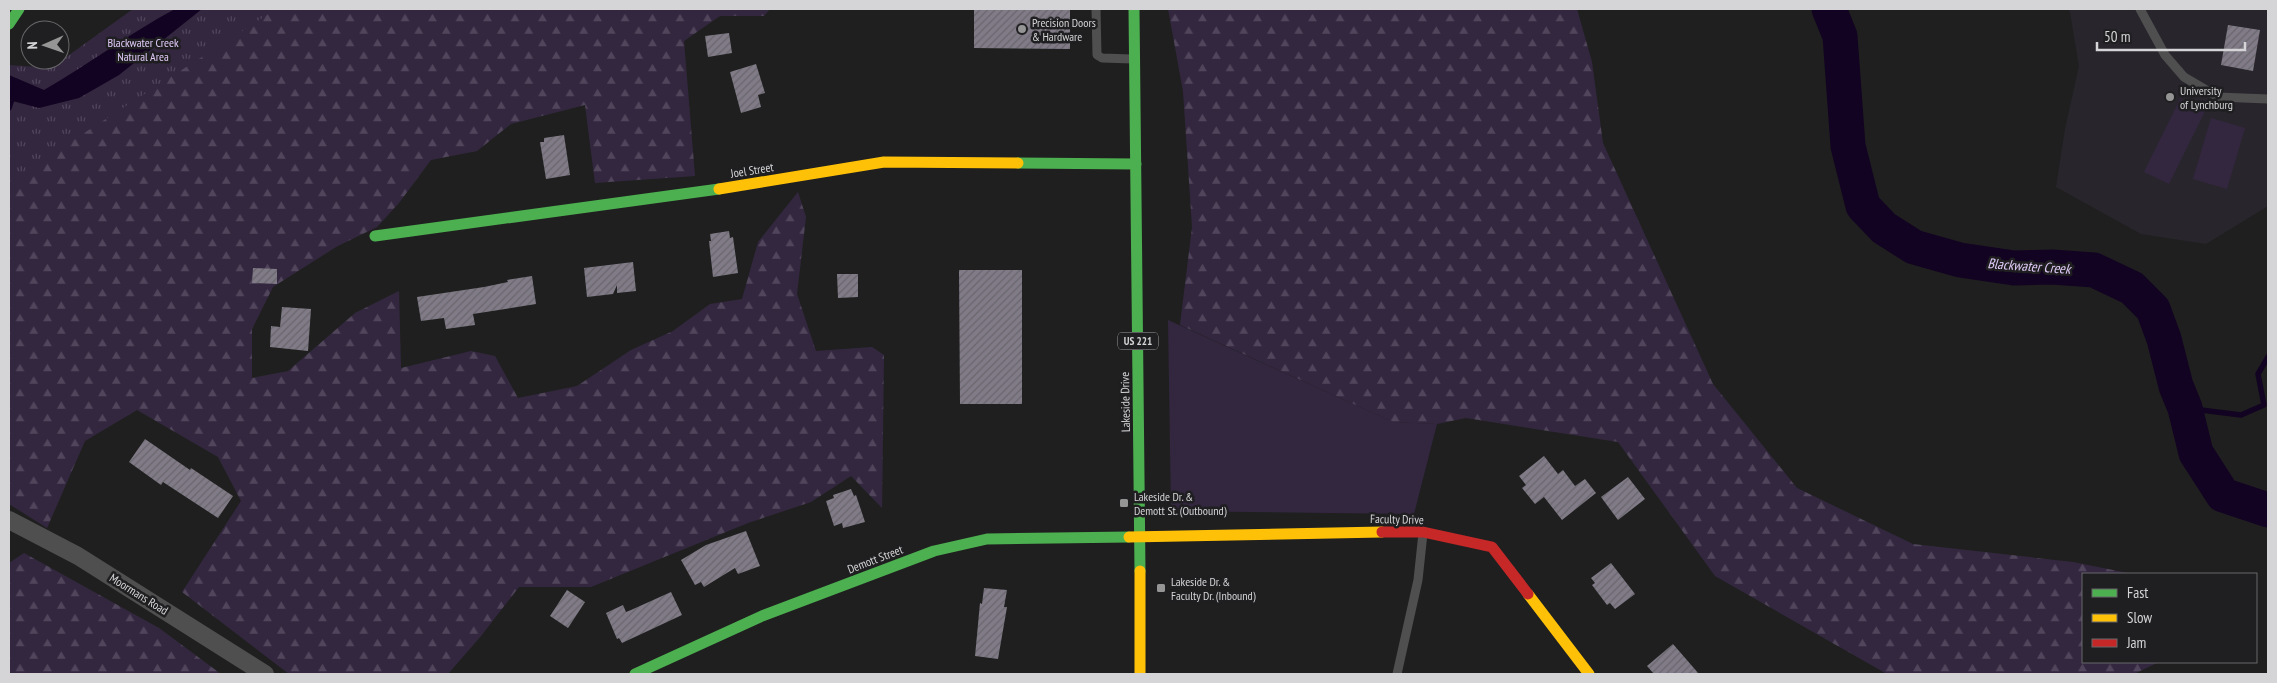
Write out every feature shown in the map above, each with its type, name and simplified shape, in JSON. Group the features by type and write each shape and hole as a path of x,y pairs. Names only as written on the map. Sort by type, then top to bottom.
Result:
{"street":[{"path":"9,24 19,9"},
{"name":"Lakeside Drive","path":"1134,9 1140,674"},
{"name":"Joel Street","path":"375,236 661,199 884,162 1136,164"},
{"name":"Moormans Road","path":"9,520 78,556 265,674"},
{"name":"Faculty Drive","path":"1140,535 1423,532 1492,547 1589,674"},
{"name":"Demott Street","path":"635,674 762,616 934,551 987,539 1140,535"}],"lane":[{"path":"1096,9 1097,55 1102,58 1134,59"},
{"path":"2140,9 2166,55 2184,77 2218,97 2268,99"},
{"path":"1397,674 1418,580 1423,532"}],"shaded area":[{"path":"175,9 202,9 119,75 79,98 39,108 9,100 9,75 44,90"},
{"name":"University of Lynchburg","path":"2068,9 2268,9 2268,206 2206,244 2141,234 2056,187 2065,129 2079,66"}],"green space":[{"name":"Blackwater Creek Natural Area","path":"133,9 276,9 19,175 9,199 9,134 23,104 9,99 9,65 20,66 20,70 70,70 70,54"},
{"path":"202,9 770,9 764,16 720,16 684,41 695,176 595,183 585,105 511,124 477,151 431,160 399,203 377,227 336,247 273,287 252,329 252,378 288,371 355,313 399,291 401,368 471,351 495,356 518,398 577,386 631,350 673,331 710,304 742,299 758,242 798,192 806,217 797,294 816,351 872,347 884,355 882,508 851,476 811,502 748,523 591,587 519,587 481,636 448,674 289,674 182,592 241,501 218,457 137,410 85,441 47,528 9,504 9,100 39,108"},
{"path":"1168,9 1577,9 1592,62 1603,143 1713,384 1797,488 1913,544 2073,562 2128,573 2082,573 2082,663 2157,663 2134,674 1887,674 1715,576 1618,442 1466,418 1437,424 1393,422 1180,325 1192,227 1183,91"},
{"path":"2180,99 2205,111 2169,184 2144,172"},
{"path":"2211,118 2245,128 2227,189 2193,179"},
{"path":"1168,320 1393,422 1437,424 1414,514 1171,511"},
{"path":"24,553 159,628 221,674 9,674 9,563"}],"building":[{"name":"Precision Doors & Hardware","path":"974,9 1070,9 1070,49 974,48"},
{"path":"2228,25 2260,30 2253,71 2221,65"},
{"path":"729,33 732,53 708,57 705,36"},
{"path":"756,64 765,93 758,95 761,107 741,113 730,72"},
{"path":"564,135 570,175 546,179 540,142 544,142 544,138"},
{"path":"729,231 730,238 733,237 738,273 713,277 710,234"},
{"path":"633,262 636,291 617,293 617,285 613,294 587,297 584,268"},
{"path":"253,268 277,269 277,284 252,283"},
{"path":"959,270 1022,270 1022,404 960,404"},
{"path":"837,274 858,274 858,297 838,298"},
{"path":"532,276 536,304 473,314 475,325 446,329 444,318 421,321 417,297 484,287 508,282 507,280"},
{"path":"282,307 311,309 308,351 270,347 271,326 280,327"},
{"path":"145,439 190,470 191,468 233,496 218,518 163,482 161,485 129,462"},
{"path":"1544,456 1558,474 1563,470 1575,486 1585,479 1596,493 1562,520 1544,497 1535,504 1522,488 1526,485 1519,476"},
{"path":"1628,477 1645,499 1618,520 1601,497"},
{"path":"851,489 854,496 856,495 865,522 843,528 842,523 834,526 826,501 834,498 833,495"},
{"path":"746,531 760,566 738,574 735,568 704,587 701,582 695,585 681,560 706,545"},
{"path":"1611,563 1635,594 1615,609 1610,603 1607,605 1592,585 1595,583 1591,578"},
{"path":"984,588 1007,590 1004,607 1007,607 998,659 975,656 980,603 982,604"},
{"path":"567,590 585,602 568,628 550,616"},
{"path":"671,592 682,615 622,643 619,638 617,639 606,613 623,605 626,612"},
{"path":"1673,644 1699,674 1654,674 1647,666"}],"waterway":[{"name":"Blackwater Creek","path":"1829,9 1840,36 1848,146 1863,206 1884,228 1914,247 1960,260 2014,268 2052,267 2094,270 2132,288 2153,309 2164,339 2176,386 2185,408 2196,453 2223,495 2268,510"},
{"path":"9,108 14,93"},
{"path":"2185,408 2241,415 2264,405 2258,374 2268,357"}],"traffic: fast":[{"path":"9,24 19,9"},
{"path":"1134,9 1140,571"},
{"path":"1018,163 1136,164"},
{"path":"375,236 719,189"},
{"path":"635,674 762,616 934,551 987,539 1129,537"}],"traffic: slow":[{"path":"719,189 884,162 1018,163"},
{"path":"1129,537 1382,532"},
{"path":"1140,571 1140,674"},
{"path":"1528,594 1589,674"}],"traffic: jam":[{"path":"1382,532 1423,532 1492,547 1528,594"}],"place":[{"name":"Precision Doors & Hardware","path":"1022,29"},
{"name":"University of Lynchburg","path":"2170,97"},
{"name":"Lakeside Dr. & Demott St. (Outbound)","path":"1124,503"},
{"name":"Lakeside Dr. & Faculty Dr. (Inbound)","path":"1161,588"}]}
